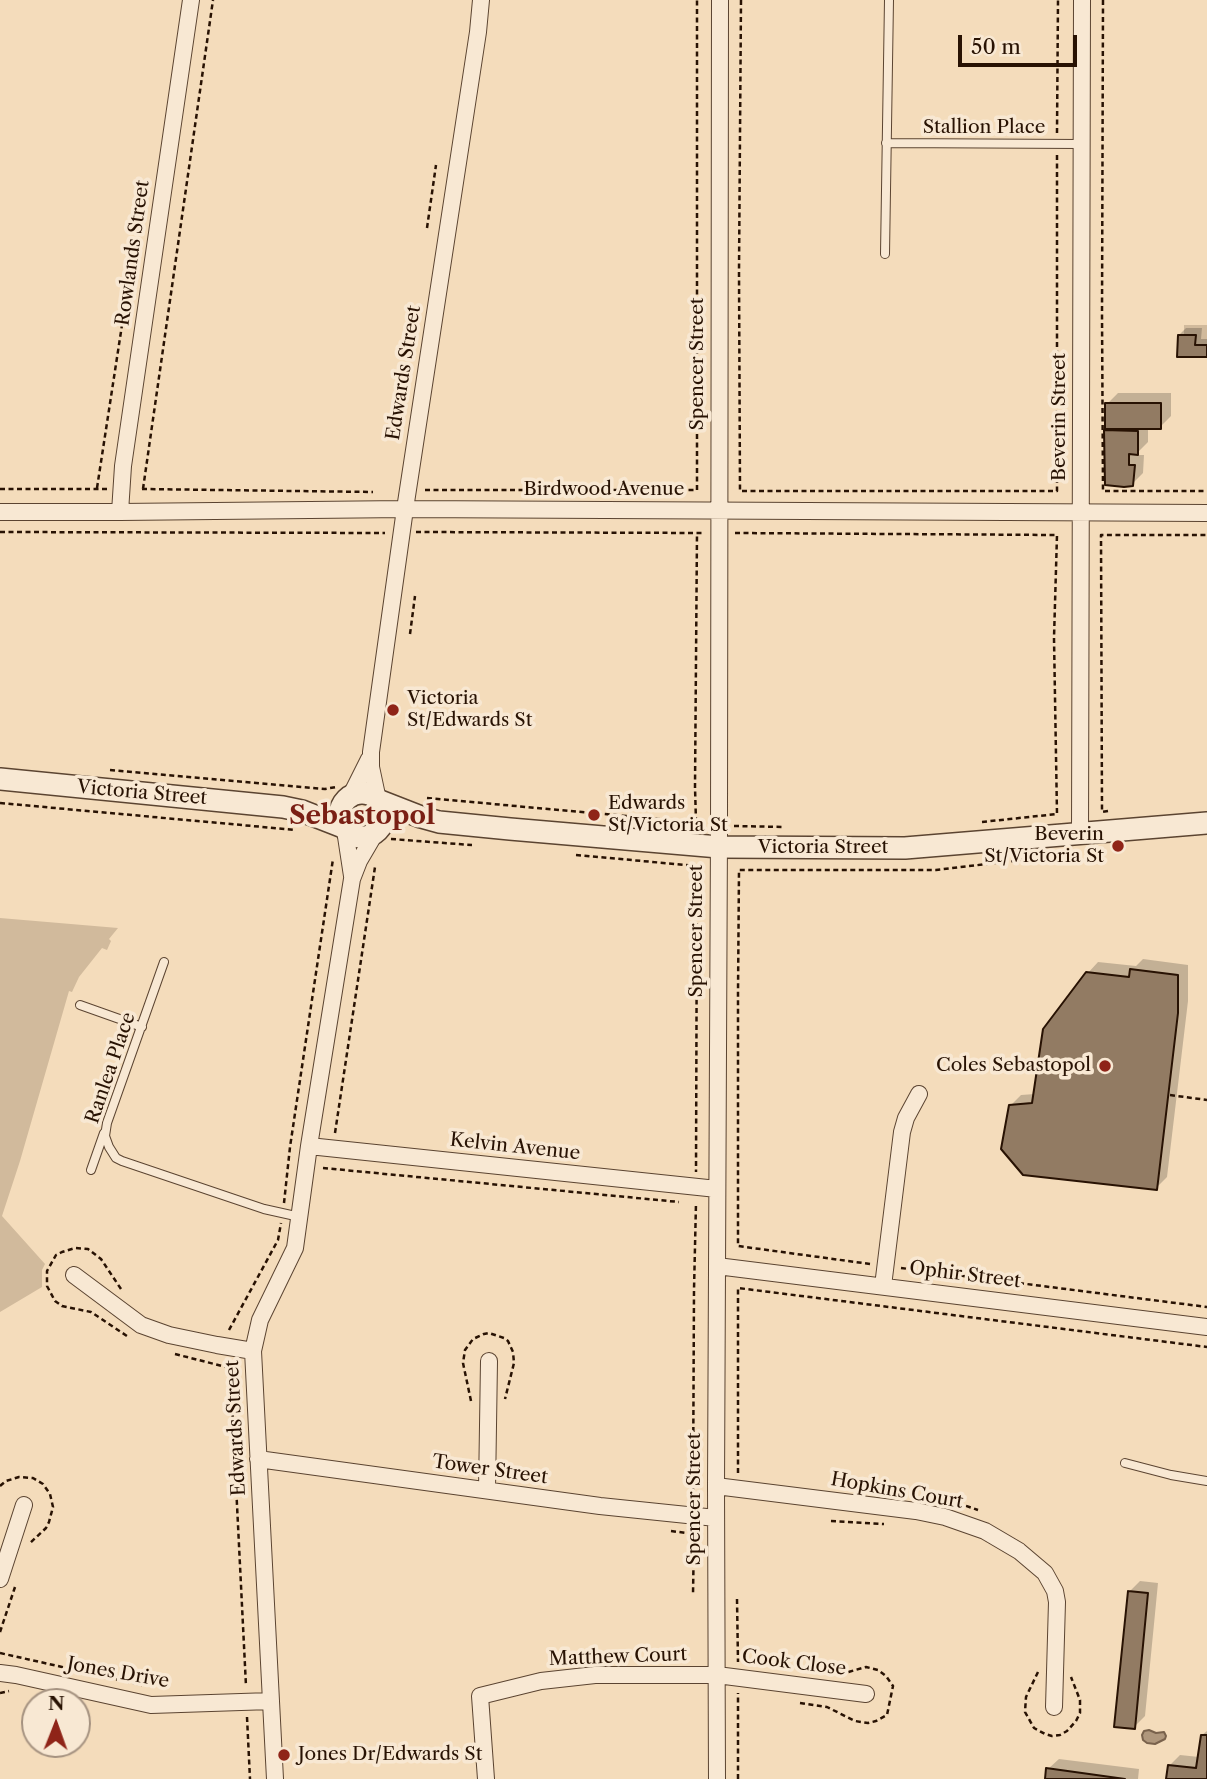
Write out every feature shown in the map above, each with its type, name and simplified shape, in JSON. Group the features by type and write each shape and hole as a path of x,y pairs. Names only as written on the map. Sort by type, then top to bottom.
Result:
{"street":[{"name":"Rowlands Street","path":"120,512 125,453 191,0"},
{"name":"Edwards Street","path":"379,801 370,767 371,752 481,0"},
{"name":"Spencer Street","path":"717,1779 720,0"},
{"name":"Beverin Street","path":"1080,834 1082,0"},
{"name":"Birdwood Avenue","path":"0,512 405,509 1207,513"},
{"name":"Edwards Street","path":"353,790 371,752"},
{"name":"Victoria Street","path":"0,779 284,807 302,811 341,835"},
{"name":"Victoria Street","path":"284,807 312,805 353,790"},
{"path":"353,790 370,794 379,801 384,811 383,836 341,835 340,810 353,790"},
{"name":"Victoria Street","path":"379,801 439,822 719,847 905,848 1207,823"},
{"name":"Victoria Street","path":"383,836 418,823 439,822"},
{"name":"Edwards Street","path":"341,835 350,858 352,879"},
{"name":"Edwards Street","path":"275,1779 253,1351 260,1320 295,1248 352,879 359,860 383,836"},
{"path":"883,1286 902,1132 919,1094"},
{"name":"Kelvin Avenue","path":"309,1146 717,1189"},
{"name":"Ophir Street","path":"717,1266 1207,1327"},
{"path":"74,1275 141,1325 169,1335 253,1351"},
{"path":"488,1490 489,1361"},
{"name":"Tower Street","path":"258,1459 600,1506 716,1518"},
{"name":"Hopkins Court","path":"716,1486 945,1517 985,1531 1019,1551 1045,1573 1056,1595 1054,1707"},
{"path":"8,1582 24,1506"},
{"name":"Jones Drive","path":"0,1673 151,1705 271,1701"},
{"name":"Cook Close","path":"717,1675 866,1694"},
{"name":"Matthew Court","path":"486,1779 480,1696 541,1681 579,1676 717,1675"}],"lane":[{"path":"885,254 889,0"},
{"name":"Stallion Place","path":"886,143 1081,144"},
{"name":"Ranlea Place","path":"164,962 107,1123 105,1138 114,1156 119,1160 282,1214 300,1217"},
{"path":"80,1005 142,1027"},
{"path":"91,1170 107,1123"},
{"path":"1125,1463 1207,1481"}],"path":[{"path":"143,489 213,0"},
{"path":"425,490 697,490 697,0"},
{"path":"741,0 740,491 1057,491 1058,0"},
{"path":"1103,0 1103,491 1207,491"},
{"path":"427,228 436,165"},
{"path":"97,489 124,312"},
{"path":"0,489 383,492"},
{"path":"0,532 1057,535 1054,638 1056,814 972,823"},
{"path":"696,533 696,822"},
{"path":"1102,812 1101,535 1207,535"},
{"path":"410,634 415,596"},
{"path":"108,770 325,789 339,786 345,777 353,790"},
{"path":"427,798 719,825 792,828"},
{"path":"0,803 297,830"},
{"path":"250,1779 229,1328 278,1240 290,1147 341,835"},
{"path":"334,1138 376,863"},
{"path":"694,1500 696,866"},
{"path":"739,870 738,1247 1207,1307"},
{"path":"1170,1095 1207,1100"},
{"path":"323,1168 682,1203"},
{"path":"738,1473 738,1288 1207,1347"},
{"path":"500,1336 508,1341 514,1358 504,1404"},
{"path":"0,1486 5,1481 19,1477 33,1478 50,1494 53,1507 49,1522 27,1548"},
{"path":"947,1500 982,1513"},
{"path":"831,1521 886,1525"},
{"path":"693,1595 694,1534"},
{"path":"0,1632 8,1582"},
{"path":"737,1599 738,1779"},
{"path":"0,1653 144,1686"},
{"path":"1038,1668 1026,1697 1025,1712 1034,1728 1052,1736 1067,1731 1080,1713 1080,1700 1071,1675"},
{"path":"789,1701 827,1707 855,1721 868,1723 887,1715 892,1691"}],"shaded area":[{"path":"1184,325 1207,325 1207,345 1195,345 1195,335 1184,335"},
{"path":"0,918 118,928 109,939 111,941 107,950 102,948 79,977 72,992 69,991 2,1216 45,1264 42,1270 42,1287 0,1312"},
{"path":"1149,1730 1164,1732 1165,1739 1155,1744 1147,1743 1142,1735"}],"building":[{"path":"1178,335 1196,335 1195,345 1207,345 1207,357 1177,357"},
{"path":"1105,403 1161,403 1161,429 1105,429"},
{"path":"1104,430 1138,431 1138,455 1129,454 1129,465 1135,465 1133,486 1105,485"},
{"name":"Coles Sebastopol","path":"1130,969 1178,975 1178,1013 1157,1190 1023,1175 1001,1149 1009,1105 1032,1103 1043,1029 1086,972 1129,977"},
{"path":"1128,1591 1148,1593 1135,1729 1114,1727"},
{"path":"1201,1735 1207,1735 1207,1779 1166,1779 1168,1765 1196,1768"},
{"path":"1046,1768 1125,1779 1045,1779"}],"place":[{"name":"Victoria St/Edwards St","path":"393,710"},
{"name":"Edwards St/Victoria St","path":"594,815"},
{"name":"Beverin St/Victoria St","path":"1118,846"},
{"name":"Coles Sebastopol","path":"1105,1066"},
{"name":"Jones Dr/Edwards St","path":"284,1755"}],"district":[{"name":"Sebastopol","path":"362,816"}]}
